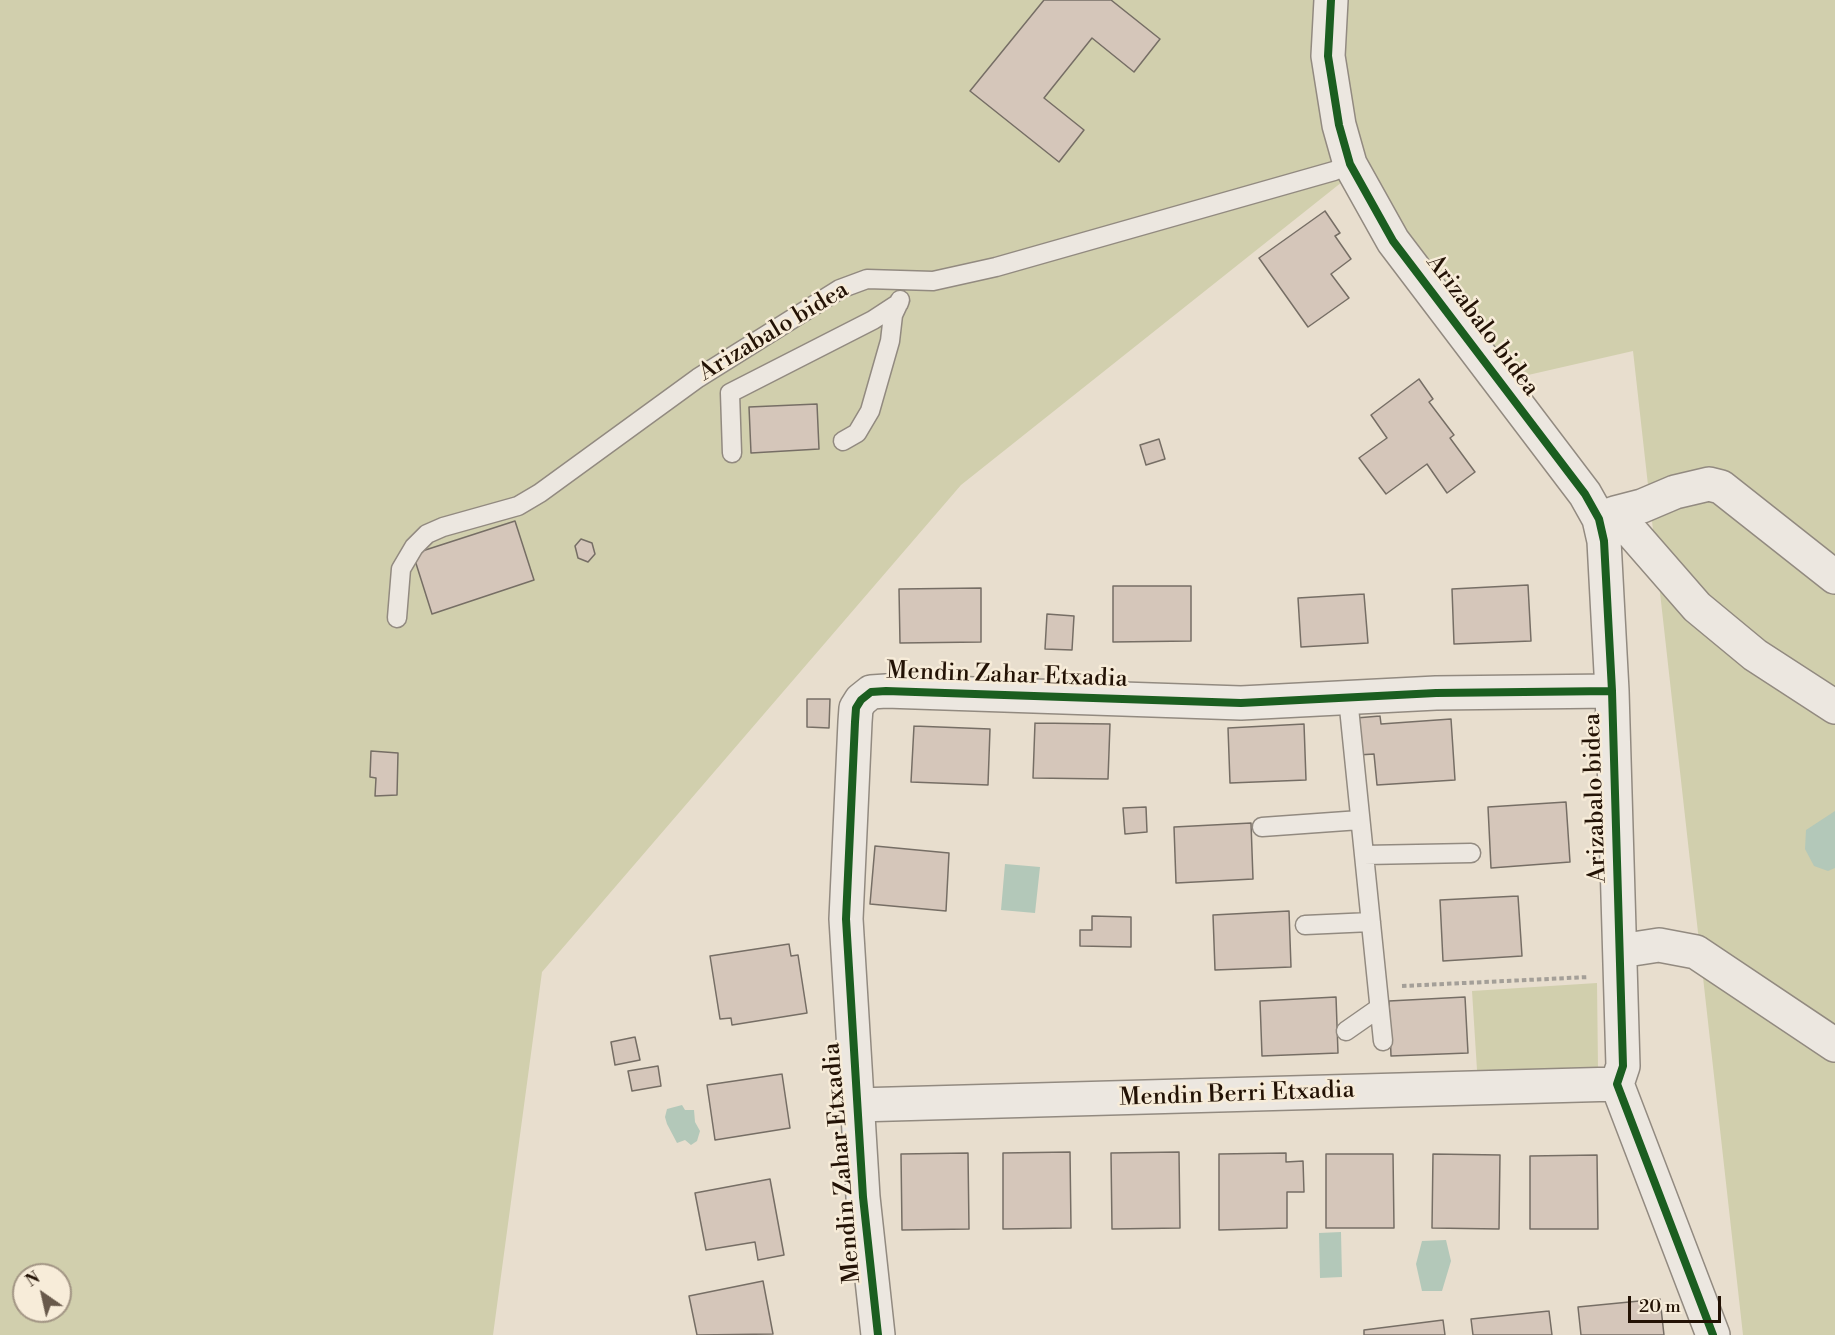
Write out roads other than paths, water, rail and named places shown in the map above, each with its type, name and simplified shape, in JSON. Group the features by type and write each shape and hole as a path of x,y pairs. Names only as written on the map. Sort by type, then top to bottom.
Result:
{"street":[{"name":"Arizabalo bidea","path":"1331,0 1328,56 1339,125 1350,164 1393,242 1585,494 1697,607 1755,654 1835,707"},
{"path":"1607,516 1641,506 1675,492 1709,484 1721,487 1835,577"},
{"name":"Arizabalo bidea","path":"1607,516 1604,541 1612,691 1623,1066 1617,1084"},
{"name":"Mendin Zahar Etxadia","path":"878,1335 863,1197 846,919 855,722 856,708 861,700 871,692 886,691 1241,703 1436,693 1612,691"},
{"path":"1620,963 1659,945 1696,952 1835,1045"},
{"path":"1617,1084 1713,1335"},
{"name":"Mendin Berri Etxadia","path":"856,1105 1617,1084"}],"lane":[{"name":"Arizabalo bidea","path":"397,618 401,569 414,547 427,534 443,527 518,506 540,493 698,378 840,289 867,279 933,280 996,267 1334,171 1350,164"},
{"path":"843,441 856,433 870,411 890,341 893,315 913,281"},
{"path":"732,453 730,393 873,320 899,303"},
{"path":"1348,698 1383,1041"},
{"path":"1262,827 1360,820"},
{"path":"1364,855 1471,853"},
{"path":"1305,925 1371,922"},
{"path":"1346,1031 1379,1008"}]}
